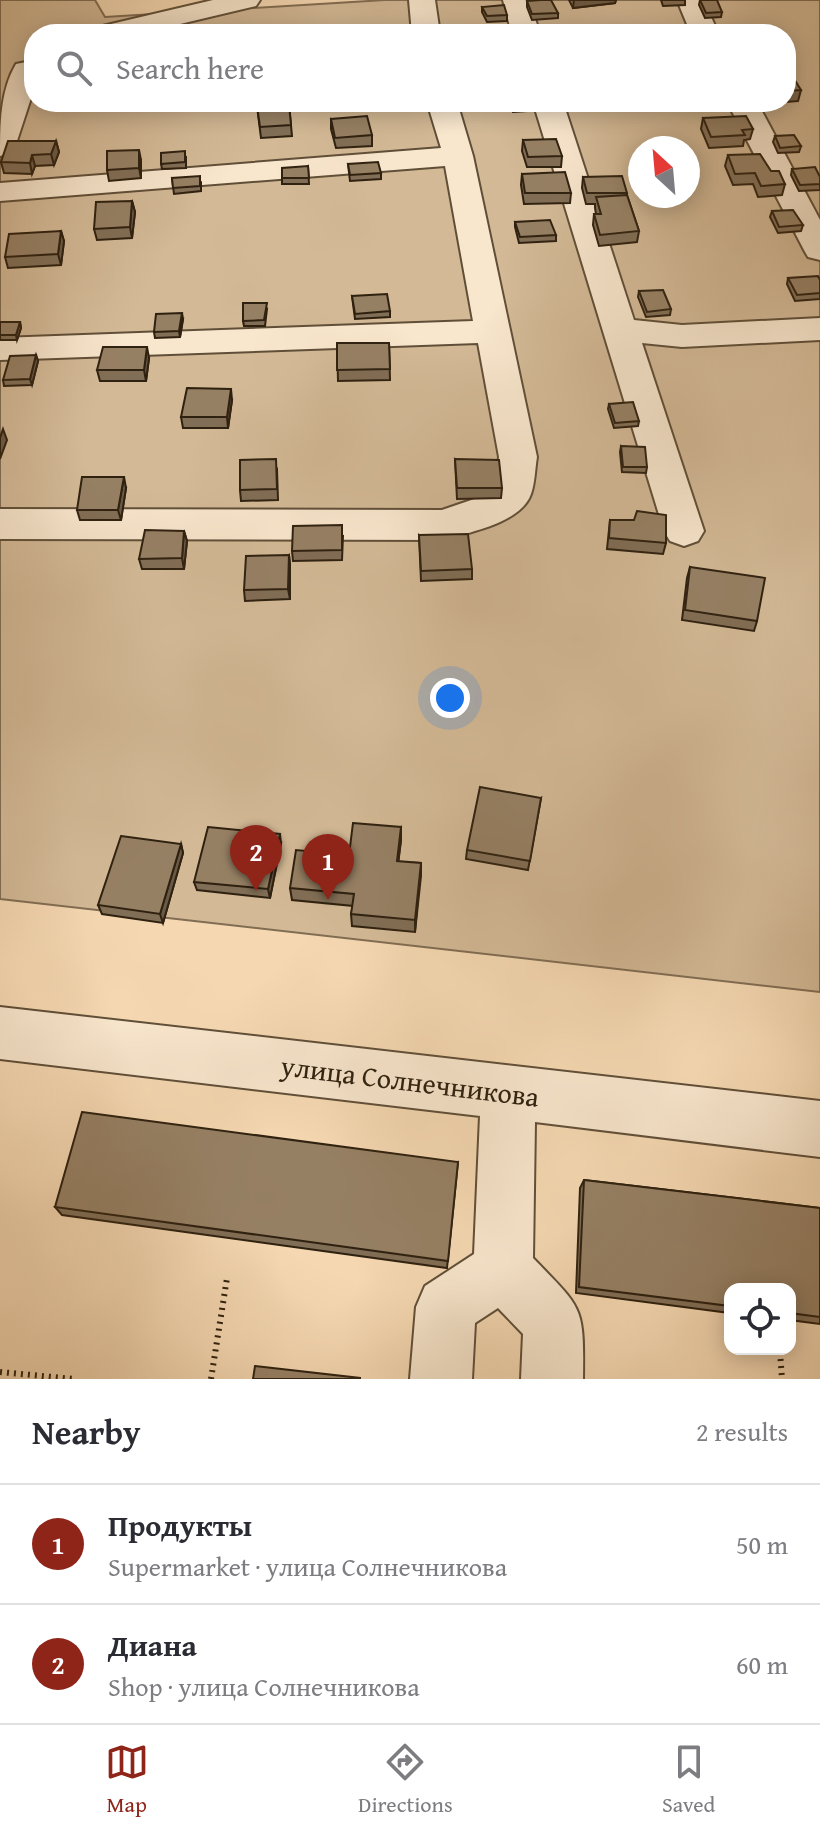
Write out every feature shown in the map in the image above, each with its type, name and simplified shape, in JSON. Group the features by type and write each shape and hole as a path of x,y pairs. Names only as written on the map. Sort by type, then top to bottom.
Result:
{"street":[{"path":"146,24 247,0"},
{"path":"422,0 425,24"},
{"path":"516,0 523,24"},
{"path":"690,0 701,24"},
{"path":"0,147 20,70"},
{"path":"0,524 444,525 497,506 512,494 518,457 458,156 445,112"},
{"path":"551,112 684,531"},
{"path":"747,112 820,250"},
{"path":"0,192 458,156"},
{"path":"620,330 682,336 820,329"},
{"path":"0,349 494,331"},
{"name":"улица Солнечникова","path":"0,1033 820,1129"},
{"path":"508,1092 503,1270 554,1323 552,1379"},
{"path":"441,1379 446,1307 503,1270"}],"path":[{"path":"211,1379 227,1278"},
{"path":"780,1355 782,1379"},
{"path":"0,1372 74,1379"}],"shaded area":[{"path":"0,0 95,0 105,17 385,0 820,0 820,992 0,899"}],"building":[{"path":"551,0 558,13 532,14 527,1"},
{"path":"700,0 717,0 722,12 706,13"},
{"path":"504,5 507,15 487,16 482,7"},
{"path":"258,112 290,112 291,125 260,127"},
{"path":"367,116 372,135 335,138 331,119"},
{"path":"746,116 753,129 742,130 745,135 711,137 703,118"},
{"path":"794,135 801,146 780,148 775,136"},
{"path":"556,139 562,156 528,157 523,140"},
{"path":"8,141 56,141 51,154 32,155 30,163 1,162"},
{"path":"139,150 139,168 107,170 107,151"},
{"path":"185,151 185,162 161,164 161,153"},
{"path":"760,154 771,171 779,171 785,184 761,186 755,173 735,174 728,155"},
{"path":"378,162 381,173 350,175 348,164"},
{"path":"308,166 309,178 282,178 282,168"},
{"path":"815,167 820,184 800,185 792,169"},
{"path":"565,172 571,193 525,193 522,174"},
{"path":"200,176 200,186 173,188 172,178"},
{"path":"622,176 627,193 587,193 583,177"},
{"path":"627,195 628,208 631,208 639,231 600,235 594,214 601,214 596,197"},
{"path":"132,201 130,227 94,229 96,202"},
{"path":"793,210 803,225 779,227 772,211"},
{"path":"550,220 556,235 520,237 515,222"},
{"path":"61,231 58,254 5,257 9,234"},
{"path":"818,276 820,293 797,295 788,278"},
{"path":"663,290 671,309 647,312 639,291"},
{"path":"387,294 390,311 355,314 352,296"},
{"path":"243,303 267,303 264,320 243,321"},
{"path":"182,313 179,331 154,332 156,314"},
{"path":"0,322 20,322 16,335 0,335"},
{"path":"337,343 389,343 390,369 337,370"},
{"path":"103,347 147,347 144,370 97,370"},
{"path":"36,355 30,379 3,380 10,356"},
{"path":"187,388 231,389 227,417 181,417"},
{"path":"633,402 639,421 615,423 609,404"},
{"path":"621,446 645,447 647,467 623,467"},
{"path":"276,459 277,489 240,490 240,460"},
{"path":"455,459 499,460 502,488 457,488"},
{"path":"82,477 124,477 118,510 77,510"},
{"path":"637,511 666,515 666,543 609,538 610,520 634,520"},
{"path":"342,525 342,550 292,551 293,526"},
{"path":"145,530 184,531 182,558 139,559"},
{"path":"468,534 472,569 421,571 419,535"},
{"path":"289,555 288,589 244,590 246,556"},
{"path":"690,567 765,578 757,621 685,610"},
{"path":"480,787 541,798 530,861 467,850"},
{"path":"353,823 401,827 397,861 421,863 415,920 351,914 354,894 290,888 296,850 349,855"},
{"path":"208,827 280,834 268,889 194,882"},
{"path":"121,836 181,844 160,914 98,905"},
{"path":"82,1112 458,1162 448,1261 55,1207"},
{"path":"584,1180 820,1208 820,1317 796,1314 796,1283 724,1283 724,1305 579,1287"},
{"path":"255,1366 360,1378 360,1379 253,1379"}],"place":[{"name":"Диана","path":"256,891"},
{"name":"Продукты","path":"328,900"}]}
